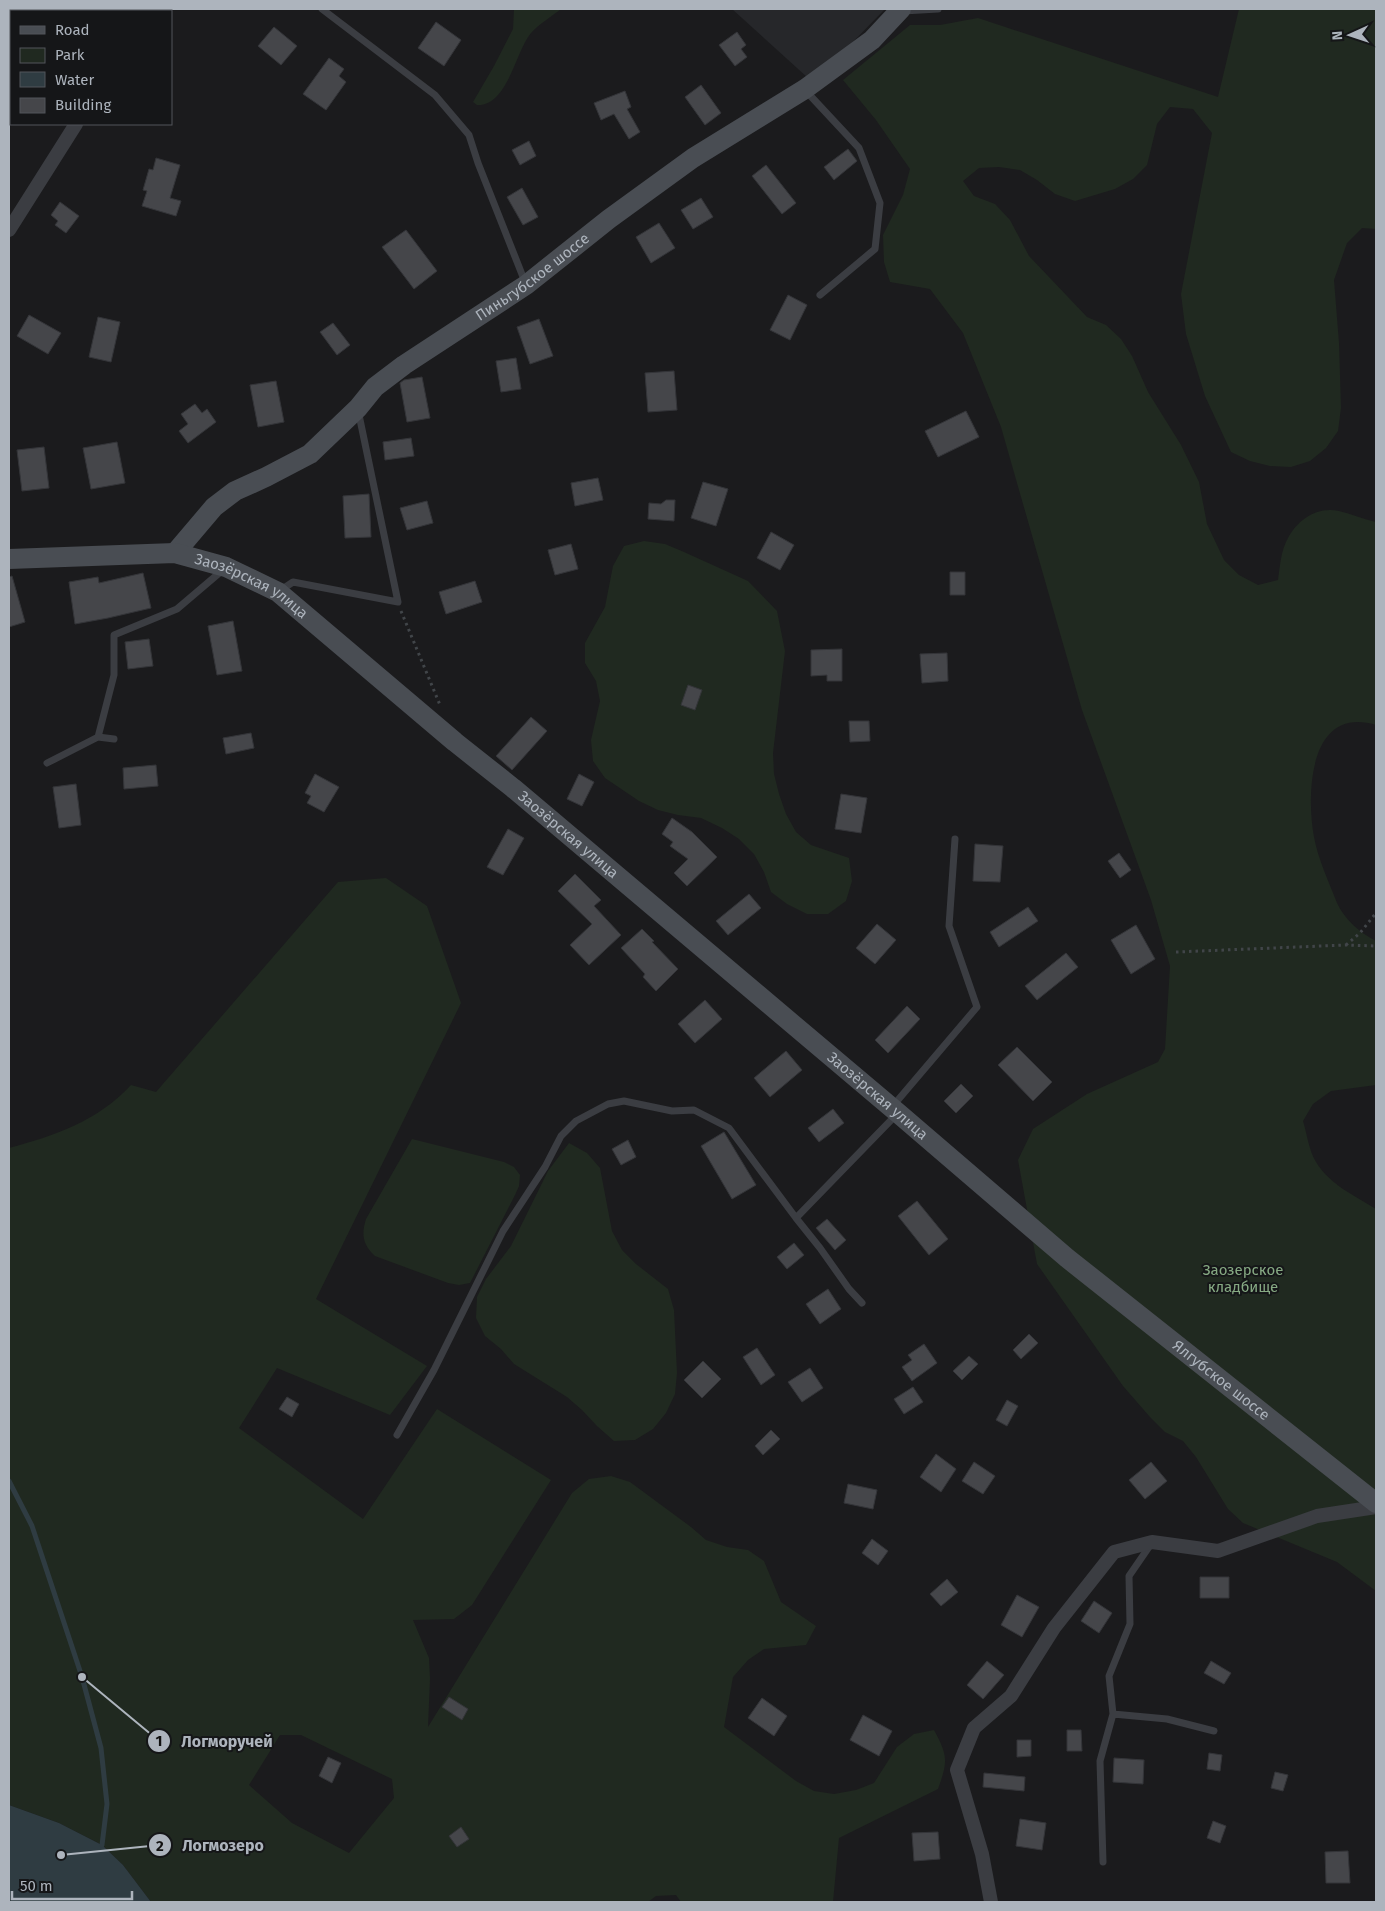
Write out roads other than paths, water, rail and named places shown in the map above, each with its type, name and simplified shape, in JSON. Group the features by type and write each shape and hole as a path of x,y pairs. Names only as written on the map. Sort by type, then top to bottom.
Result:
{"street":[{"name":"Пиньгубское шоссе","path":"175,553 214,507 235,491 266,478 310,454 358,408 375,387 404,365 526,285 609,219 694,158 805,89 872,40 899,10"},
{"path":"9,230 75,125"},
{"name":"Заозёрская улица","path":"9,559 175,553 226,567 278,592 895,1110 1067,1258"},
{"name":"Ялгубское шоссе","path":"1067,1258 1376,1503"},
{"path":"991,1902 982,1854 957,1770 974,1728 1011,1696 1054,1628 1114,1552 1152,1542 1218,1551 1317,1516 1376,1507"}],"lane":[{"path":"322,9 435,95 469,135 526,285"},
{"path":"899,10 938,9"},
{"path":"805,89 859,148 880,203 875,248 820,295"},
{"path":"278,592 293,582 398,602 358,408"},
{"path":"98,737 114,675 114,636 177,609 226,567"},
{"path":"46,763 98,737 114,739"},
{"path":"796,1218 895,1110 977,1007 950,926 955,838"},
{"path":"397,1435 434,1370 491,1254 514,1212 545,1167 561,1136 576,1121 608,1104 624,1102 672,1111 694,1110 729,1128 862,1303"},
{"path":"1103,1862 1100,1761 1113,1714 1109,1676 1130,1624 1129,1576 1152,1542"},
{"path":"1113,1714 1166,1719 1214,1731"}],"water":[{"path":"9,1805 59,1823 102,1845 123,1865 151,1902 9,1902"}],"waterway":[{"path":"9,41 10,37"},
{"path":"9,1481 32,1526 82,1677 101,1748 107,1804 102,1845"}],"place":[{"name":"Логморучей","path":"82,1677"},
{"name":"Логмозеро","path":"61,1855"}],"park label":[{"name":"Заозерское кладбище","path":"1243,1278"}]}
